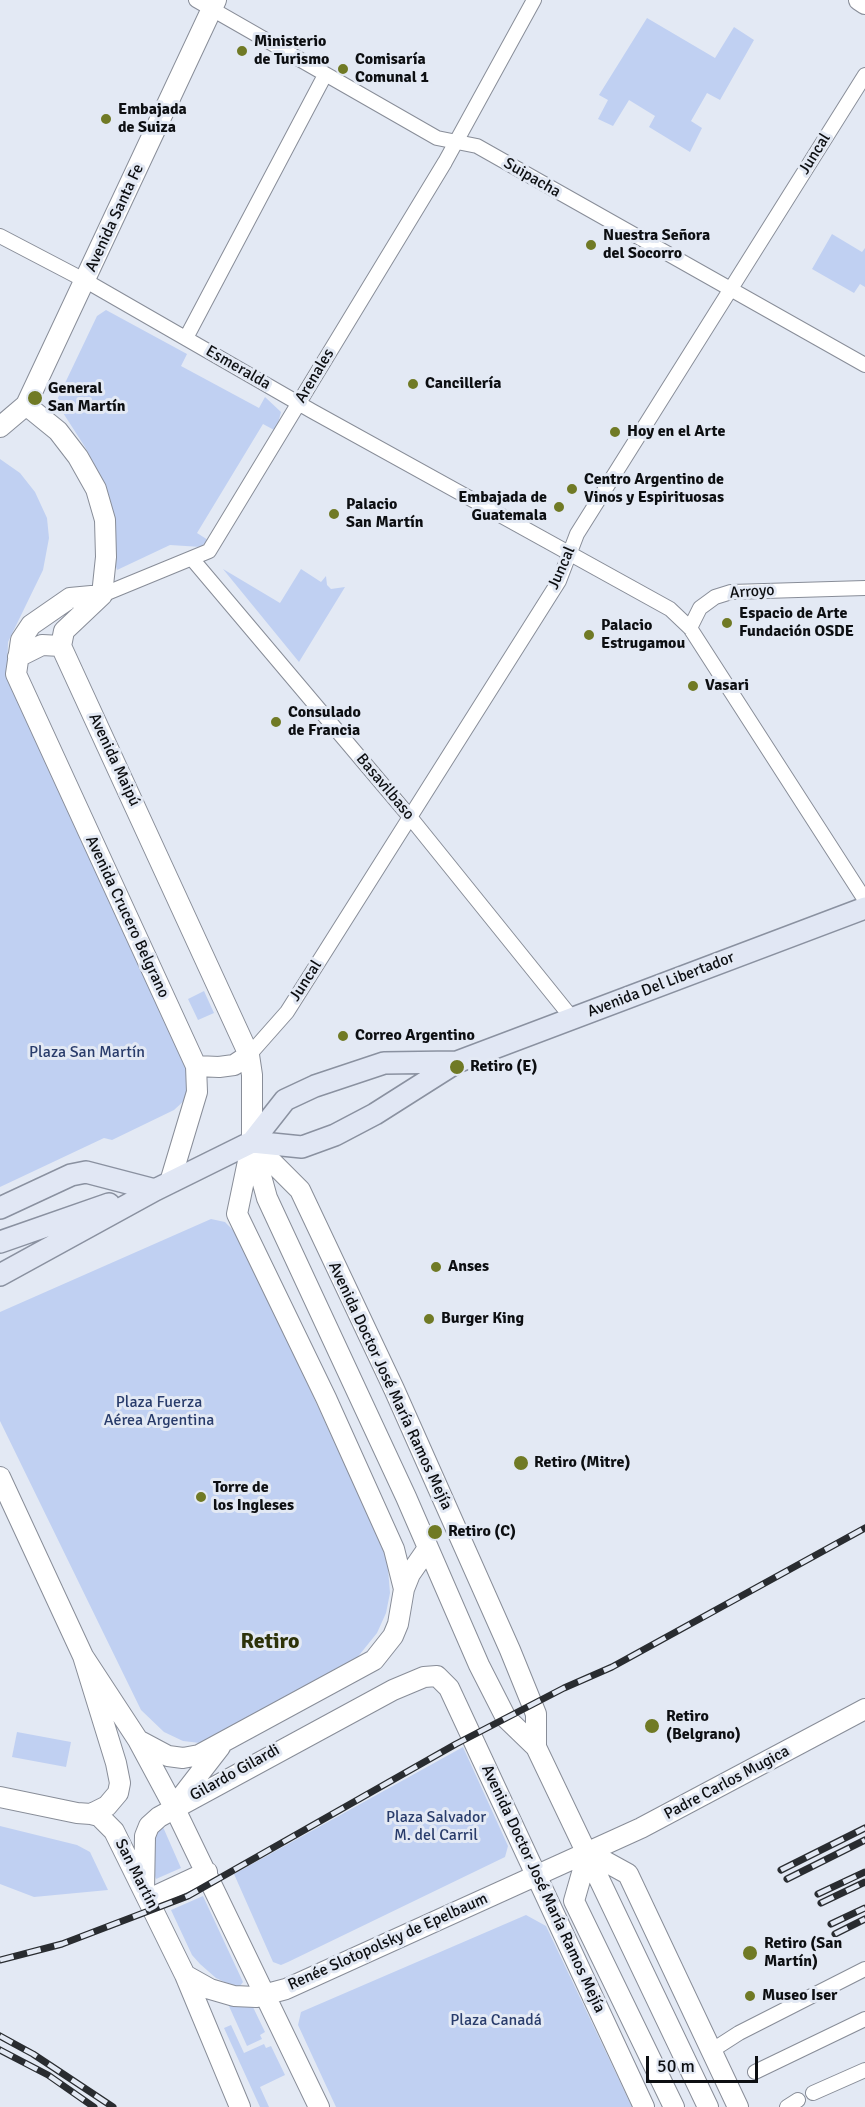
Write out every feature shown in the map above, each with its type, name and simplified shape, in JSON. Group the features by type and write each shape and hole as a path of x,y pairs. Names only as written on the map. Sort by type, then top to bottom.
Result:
{"main road":[{"path":"859,0 865,4"},
{"name":"Avenida Santa Fe","path":"0,426 26,405 86,281 208,3"},
{"path":"18,657 42,645 61,646 64,631 102,595 106,557 105,520 100,500 78,457 58,430 26,405"},
{"name":"Arenales","path":"18,657 21,640 41,616 70,598 102,595"},
{"name":"Avenida Maipú","path":"61,646 249,1055 252,1075 252,1142"},
{"name":"Avenida Crucero Belgrano","path":"18,657 15,666 19,682 196,1066 197,1092 163,1186"},
{"name":"Avenida Del Libertador","path":"252,1142 302,1147 335,1135 375,1114 457,1062 865,908"},
{"path":"196,1066 234,1065 249,1055"},
{"name":"Avenida Del Libertador","path":"0,1275 163,1186 252,1142 285,1100 315,1086 384,1063 457,1062"},
{"path":"252,1142 237,1214 239,1221 326,1398 394,1549 404,1589"},
{"name":"Avenida Doctor José María Ramos Mejía","path":"252,1142 267,1198 428,1548 478,1665 506,1718 536,1747 708,2107"},
{"name":"Avenida Doctor José María Ramos Mejía","path":"252,1142 296,1182 305,1200 510,1650 536,1714 536,1747"},
{"path":"0,1209 71,1175 86,1172 163,1186"},
{"name":"Avenida Del Libertador","path":"0,1242 43,1225 163,1186"},
{"path":"0,1477 83,1656 117,1763 120,1784 115,1798 91,1814 0,1797"},
{"path":"388,1537 409,1549 428,1548"},
{"path":"404,1589 413,1568 428,1548"},
{"name":"Gilardo Gilardi","path":"174,1807 222,1744 374,1660 384,1649 398,1624 404,1589"},
{"path":"83,1656 138,1740 174,1807 319,2107"},
{"name":"Avenida Doctor José María Ramos Mejía","path":"434,1676 441,1678 449,1688 644,2107"},
{"name":"Gilardo Gilardi","path":"174,1807 393,1690 415,1680 434,1676"},
{"name":"Padre Carlos Mugica","path":"588,1852 641,1828 865,1709"},
{"path":"138,1740 161,1753 183,1758 199,1755 222,1744"},
{"path":"174,1807 154,1821 146,1832 146,1894 207,1872"},
{"name":"San Martín","path":"91,1814 99,1816 114,1831 185,1975 240,2107"},
{"path":"588,1852 628,1874 738,2107"},
{"name":"Avenida Doctor José María Ramos Mejía","path":"588,1852 574,1901 674,2107"},
{"name":"Renée Slotopolsky de Epelbaum","path":"185,1975 224,1994 247,1997 266,1995 338,1966 588,1852"}],"street":[{"name":"Arenales","path":"102,595 193,560 209,551 457,140 534,0"},
{"name":"Suipacha","path":"208,3 325,75 437,138 457,140 477,146 865,365"},
{"path":"186,338 325,75"},
{"name":"Juncal","path":"249,1055 287,1012 559,581 576,534 865,75"},
{"name":"Esmeralda","path":"0,236 86,281 299,404 570,553"},
{"path":"570,553 670,609 690,628 865,900"},
{"name":"Basavilbaso","path":"193,560 410,817 572,1018"},
{"name":"Arroyo","path":"690,628 700,608 715,597 730,591 865,588"},
{"path":"711,2051 739,2033 865,1969"},
{"path":"755,2072 865,2019"},
{"path":"813,2093 865,2070"}],"green space":[{"path":"647,18 715,58 734,27 754,40 720,100 707,93 691,121 702,128 690,152 649,127 655,116 629,100 613,126 598,119 608,100 599,95"},
{"path":"832,234 862,252 865,248 865,287 860,284 854,293 812,269"},
{"path":"106,310 187,354 181,366 259,408 265,397 281,412 276,431 263,424 197,533 208,540 201,547 170,545 117,570 114,560 114,519 102,479 85,447 56,402 97,316"},
{"name":"Plaza San Martín","path":"0,459 20,473 35,492 47,518 49,538 43,570 8,642 7,672 100,880 190,1067 186,1099 174,1110 112,1140 104,1138 0,1187"},
{"path":"223,569 280,603 301,569 321,582 326,576 327,585 331,589 345,587 299,662"},
{"path":"204,991 214,1013 198,1020 188,999"},
{"name":"Plaza Fuerza Aérea Argentina","path":"211,1219 225,1222 239,1236 387,1556 390,1593 386,1613 377,1633 352,1664 205,1743 200,1743 183,1741 164,1732 141,1710 0,1421 0,1312"},
{"path":"17,1732 71,1742 66,1767 12,1757"},
{"name":"Plaza Salvador M. del Carril","path":"463,1747 508,1846 505,1857 288,1962 281,1965 273,1962 234,1874"},
{"path":"0,1826 77,1845 90,1852 108,1890 34,1897 0,1884"},
{"path":"163,1827 181,1868 156,1879 148,1860 153,1834"},
{"path":"203,1896 243,1982 240,1986 233,1986 216,1978 200,1964 192,1955 171,1910"},
{"name":"Plaza Canadá","path":"526,1915 546,1926 632,2107 336,2107 298,2025 301,2012"},
{"path":"228,2004 252,2005 265,2032 260,2035 262,2039 247,2046"},
{"path":"231,2025 244,2053 264,2044 266,2048 271,2046 285,2075 260,2087 269,2107 260,2107 224,2028"}],"railway":[{"path":"0,1960 62,1944 188,1896 456,1744 564,1688 612,1667 865,1528"},
{"path":"781,1870 865,1828"},
{"path":"787,1879 865,1840"},
{"path":"818,1894 865,1872"},
{"path":"821,1903 865,1882"},
{"path":"831,1924 865,1908"},
{"path":"835,1934 865,1919"},
{"path":"0,2036 33,2054 113,2107"},
{"path":"0,2050 48,2075 94,2107"}],"place":[{"name":"Ministerio de Turismo","path":"242,51"},
{"name":"Comisaría Comunal 1","path":"343,69"},
{"name":"Embajada de Suiza","path":"106,119"},
{"name":"Nuestra Señora del Socorro","path":"591,245"},
{"name":"Cancillería","path":"413,384"},
{"name":"General San Martín","path":"35,398"},
{"name":"Hoy en el Arte","path":"615,432"},
{"name":"Centro Argentino de Vinos y Espirituosas","path":"572,489"},
{"name":"Embajada de Guatemala","path":"559,507"},
{"name":"Palacio San Martín","path":"334,514"},
{"name":"Espacio de Arte Fundación OSDE","path":"727,623"},
{"name":"Palacio Estrugamou","path":"589,635"},
{"name":"Vasari","path":"693,686"},
{"name":"Consulado de Francia","path":"276,722"},
{"name":"Correo Argentino","path":"343,1036"},
{"name":"Retiro (E)","path":"457,1067"},
{"name":"Anses","path":"436,1267"},
{"name":"Burger King","path":"429,1319"},
{"name":"Retiro (Mitre)","path":"521,1463"},
{"name":"Torre de los Ingleses","path":"201,1497"},
{"name":"Retiro (C)","path":"435,1532"},
{"name":"Retiro (Belgrano)","path":"652,1726"},
{"name":"Retiro (San Martín)","path":"750,1953"},
{"name":"Museo Iser","path":"750,1996"}],"district":[{"name":"Retiro","path":"270,1642"}]}
